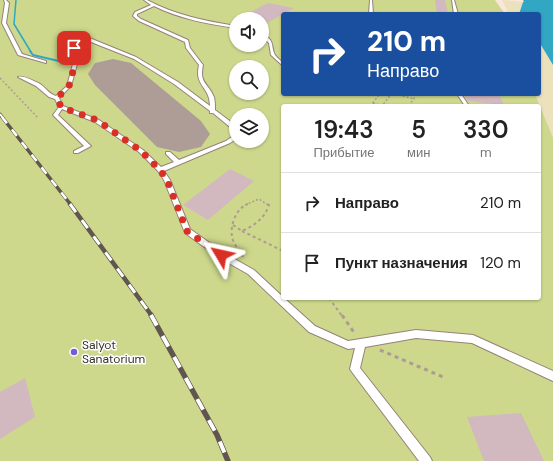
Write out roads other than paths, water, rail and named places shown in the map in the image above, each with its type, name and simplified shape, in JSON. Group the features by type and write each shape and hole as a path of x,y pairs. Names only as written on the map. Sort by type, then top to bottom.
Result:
{"lane":[{"path":"5,0 7,3 2,24 20,55 45,62"},
{"path":"145,0 172,14 229,26"},
{"path":"371,0 371,12"},
{"path":"453,0 456,12"},
{"path":"153,5 136,13 135,16 140,20 187,41 188,48 201,65 199,73 200,81 212,97 212,112"},
{"path":"57,98 69,86 75,64 74,48 86,38 135,58 176,83 212,112 229,123"},
{"path":"269,40 272,44 272,54 281,63"},
{"path":"20,77 38,85 51,96 57,98 61,107 97,120 141,151 160,170 167,180 187,231 221,255 252,272 281,300"},
{"path":"61,107 55,115 88,146 76,152"},
{"path":"160,170 229,141"},
{"path":"168,153 178,163"},
{"path":"281,300 312,329 348,345 416,334 473,339 553,376"},
{"path":"361,342 355,369 426,461"}],"water":[{"path":"523,0 553,0 553,65 541,45 541,12 520,12 524,2"}],"waterway":[{"path":"16,0 14,24 31,52"},
{"path":"30,51 33,55 63,62"}],"railway":[{"path":"0,114 3,118"},
{"path":"2,117 71,205"},
{"path":"70,204 152,316"},
{"path":"151,315 217,435 228,461"}],"place":[{"name":"Salyot Sanatorium","path":"74,352"}]}
